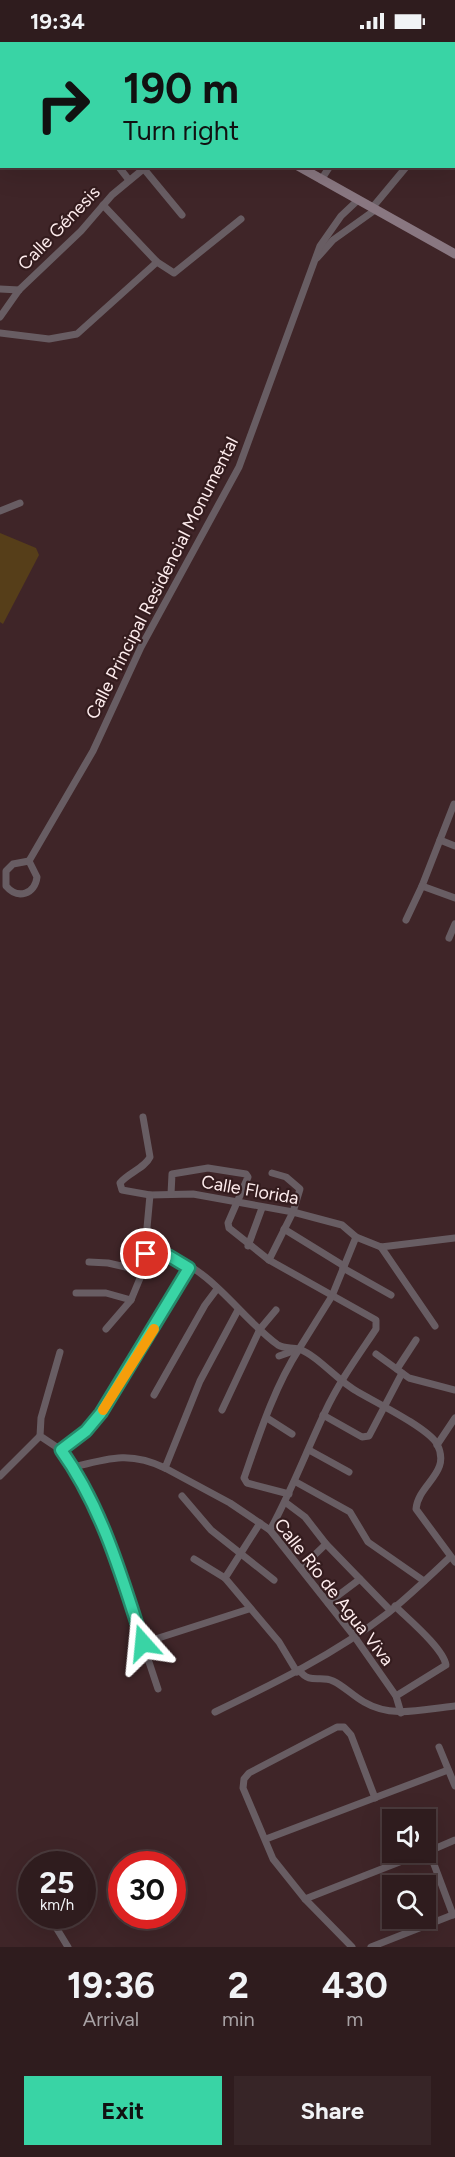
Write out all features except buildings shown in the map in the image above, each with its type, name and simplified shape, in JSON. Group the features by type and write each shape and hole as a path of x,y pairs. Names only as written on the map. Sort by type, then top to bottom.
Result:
{"main road":[{"path":"301,168 455,254"}],"street":[{"path":"120,168 129,180"},
{"path":"146,168 182,215"},
{"name":"Calle Génesis","path":"0,317 20,290 81,231 103,205 129,180 146,168"},
{"path":"321,180 329,168"},
{"name":"Calle Principal Residencial Monumental","path":"312,264 346,229 373,209 405,168"},
{"name":"Calle Principal Residencial Monumental","path":"29,861 93,751 141,648 239,467 312,264 327,234 358,200"},
{"path":"103,205 157,261 174,273 241,219"},
{"path":"339,219 346,229"},
{"path":"0,333 49,339 71,336 82,329 157,261"},
{"path":"0,289 20,290"},
{"path":"0,511 20,503"},
{"path":"405,920 422,886 454,804"},
{"path":"440,840 455,846"},
{"path":"29,861 37,877 34,887 25,894 14,893 4,882 6,871 12,864 29,861"},
{"path":"422,886 455,898"},
{"path":"449,938 455,924"},
{"name":"Calle Florida","path":"143,1117 150,1157 147,1163 133,1171 120,1183 122,1190 150,1195 171,1194 238,1202 293,1212 342,1225 356,1237 381,1247 455,1238"},
{"path":"171,1194 172,1174 208,1168 225,1168 246,1174 248,1177 228,1223 229,1228 248,1246 269,1260 376,1320 376,1329 340,1383 323,1415 296,1482 270,1530"},
{"path":"269,1260 293,1212 300,1189 286,1177 272,1173"},
{"path":"105,1329 131,1300 142,1271 146,1254 150,1195"},
{"path":"248,1246 262,1208"},
{"path":"284,1229 391,1295"},
{"path":"289,1494 247,1483 244,1478 290,1364 332,1296 356,1237"},
{"path":"381,1247 435,1326"},
{"path":"146,1254 169,1256 189,1268 217,1288 279,1346 299,1349 318,1361 340,1383 385,1407 431,1437 437,1445 441,1459 439,1472 417,1499 416,1509 453,1560 354,1636 298,1671 215,1712"},
{"path":"89,1263 108,1263 142,1271"},
{"path":"61,1450 86,1431 101,1413 189,1268"},
{"path":"154,1395 217,1288"},
{"path":"76,1293 105,1293 131,1300"},
{"path":"165,1468 200,1381 238,1310"},
{"path":"222,1410 260,1329 276,1310"},
{"path":"323,1415 362,1437 369,1436 385,1407 399,1371 417,1340"},
{"path":"279,1356 299,1349"},
{"path":"0,1476 40,1436 41,1418 60,1353"},
{"path":"376,1354 409,1378 455,1390"},
{"path":"267,1418 292,1434"},
{"path":"437,1445 455,1418"},
{"path":"40,1436 61,1450 74,1467 102,1521 158,1689"},
{"path":"309,1450 350,1472"},
{"name":"Calle Río de Agua Viva","path":"74,1467 101,1460 145,1458 230,1503 270,1530 354,1636 396,1695 401,1713"},
{"path":"296,1482 350,1512 368,1542 424,1581"},
{"path":"183,1496 211,1530 274,1580"},
{"path":"285,1502 305,1517 326,1544 360,1579 429,1641 445,1659 446,1665 396,1695"},
{"path":"225,1578 260,1523"},
{"path":"301,1568 326,1544"},
{"path":"194,1558 225,1578 279,1642 298,1671 309,1679 332,1680 364,1702 401,1713 455,1706"},
{"path":"328,1603 360,1579"},
{"path":"143,1643 249,1609"},
{"path":"352,1947 305,1899 273,1860 243,1788 244,1779 249,1773 337,1727 344,1727 351,1735 375,1798"},
{"path":"439,1747 455,1786"},
{"path":"266,1839 448,1770"},
{"path":"436,1848 455,1840"},
{"path":"305,1899 398,1863"},
{"path":"371,1947 454,1914 432,1863"},
{"path":"57,1929 68,1947"}],"shaded area":[{"path":"0,533 36,548 39,555 3,624 0,622"}],"slow traffic":[{"path":"103,1410 125,1370 154,1329"}],"route":[{"path":"143,1643 102,1521 74,1467 61,1450 86,1431 101,1413 189,1268 169,1256 146,1254"}]}
